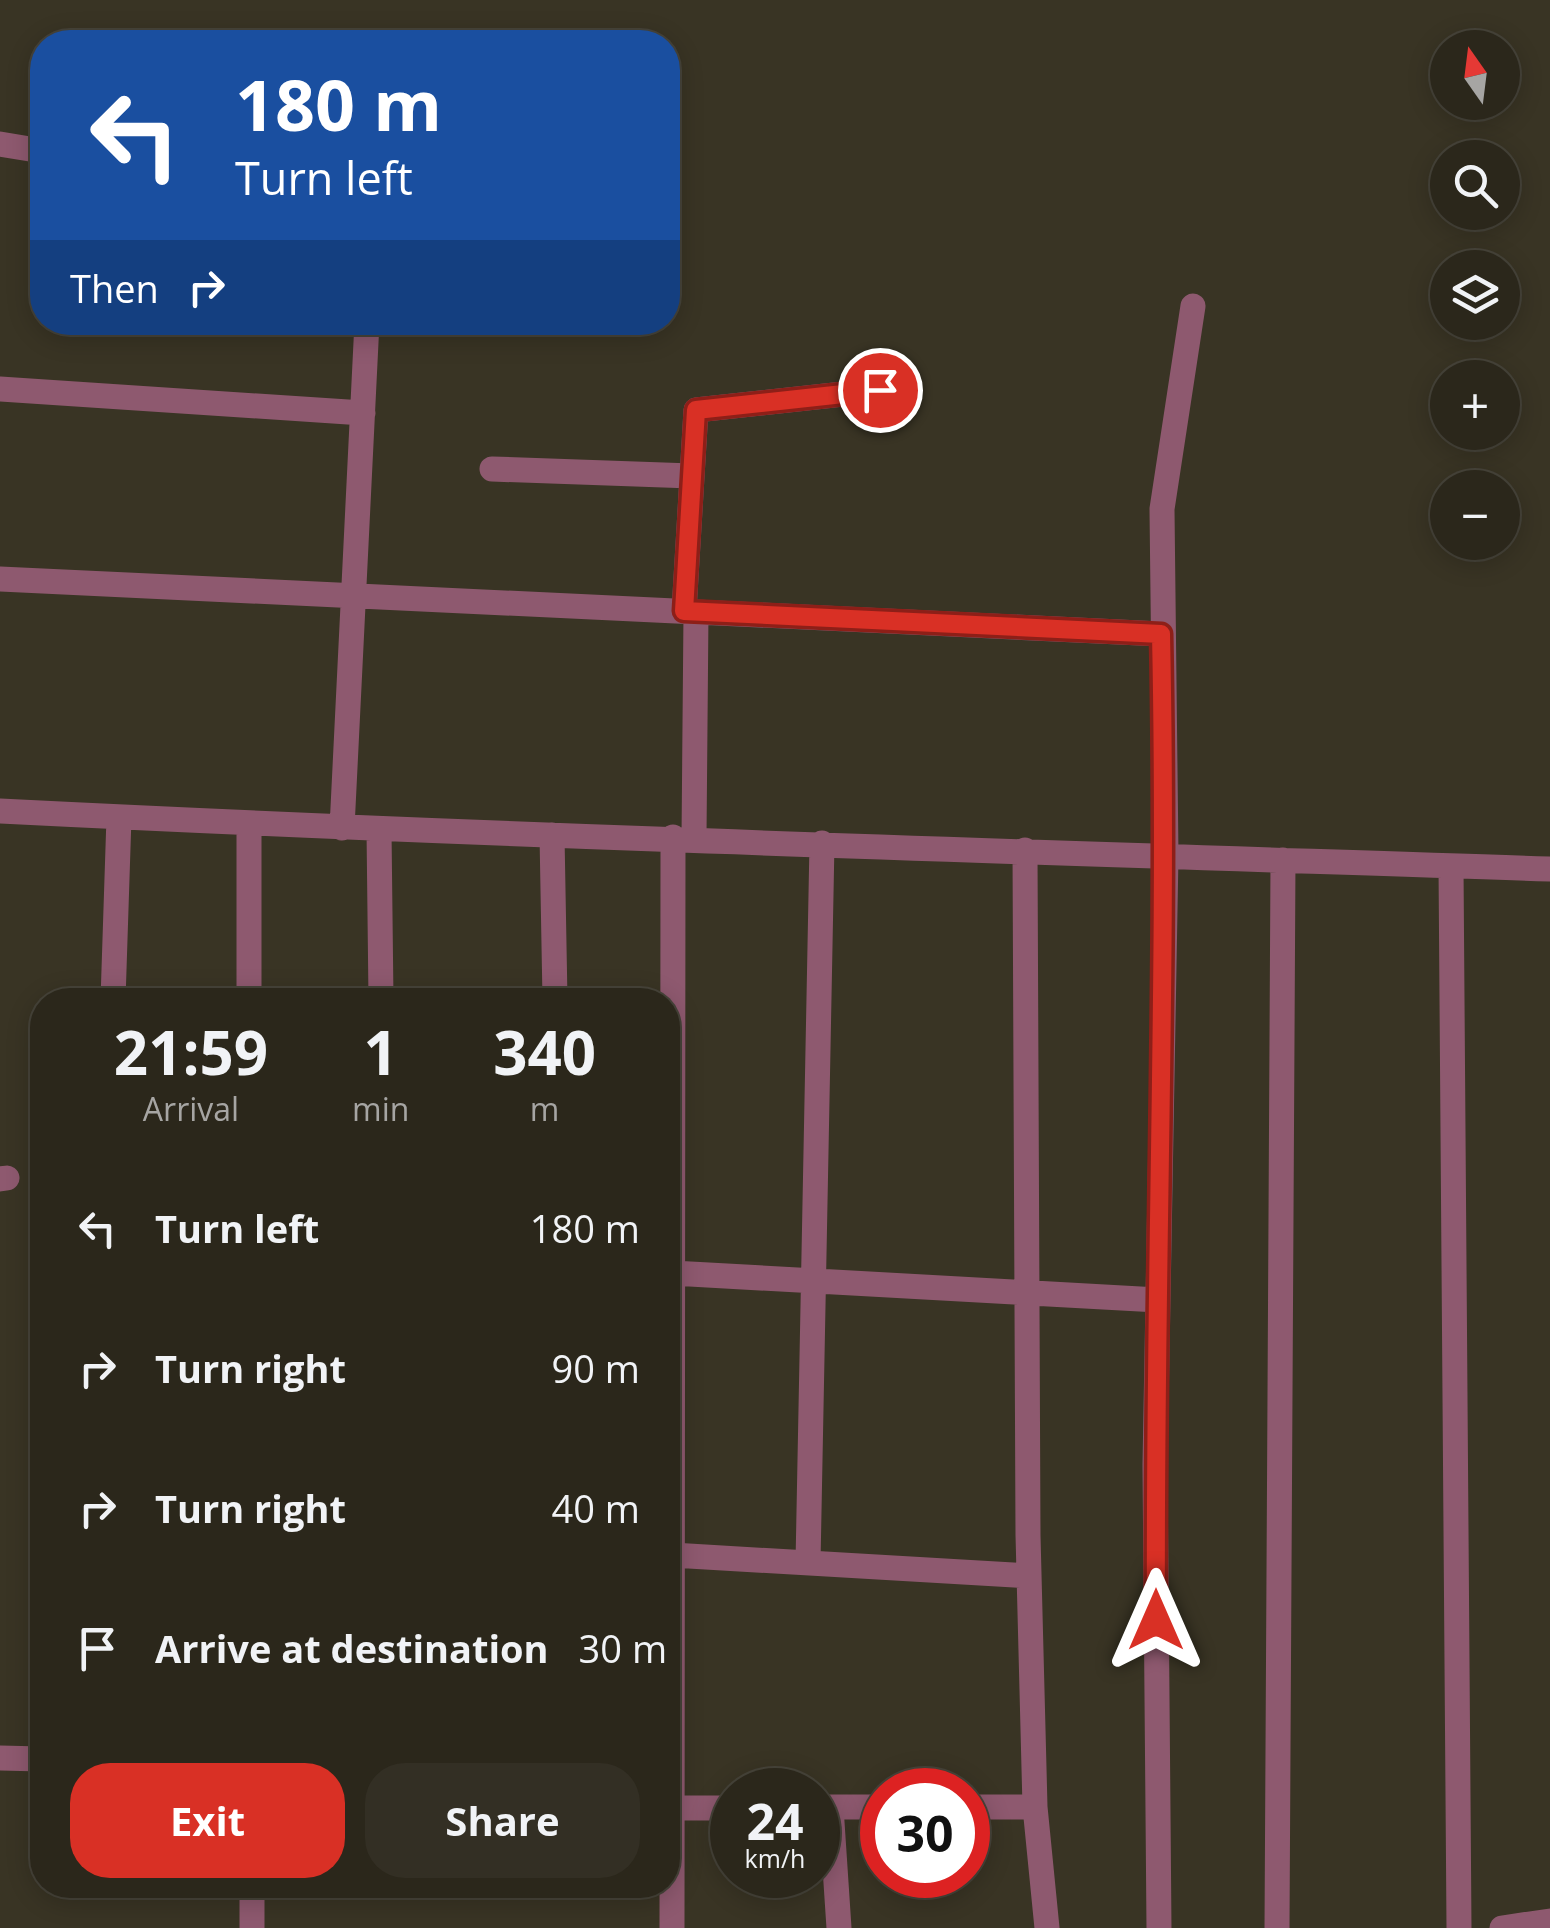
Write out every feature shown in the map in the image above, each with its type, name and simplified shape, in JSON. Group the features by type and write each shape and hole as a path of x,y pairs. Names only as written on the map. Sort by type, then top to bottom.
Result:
{"street":[{"path":"0,144 30,149"},
{"path":"1159,1928 1158,1300 1166,855 1162,509 1193,306"},
{"path":"342,828 367,335"},
{"path":"0,389 363,413"},
{"path":"679,988 696,410 880,390"},
{"path":"492,469 692,476"},
{"path":"0,579 1161,634"},
{"path":"0,811 379,830 1550,869"},
{"path":"113,988 119,817"},
{"path":"249,823 250,988"},
{"path":"379,830 381,988"},
{"path":"552,835 555,988"},
{"path":"808,1562 822,843"},
{"path":"1025,850 1029,1576 1035,1807 1047,1928"},
{"path":"1276,1928 1283,860"},
{"path":"1451,866 1459,1928"},
{"path":"680,1274 1158,1300"},
{"path":"680,1554 1029,1576"},
{"path":"0,1758 30,1759"},
{"path":"680,1794 710,1802"},
{"path":"990,1807 1035,1807"},
{"path":"252,1898 252,1928"},
{"path":"672,1898 672,1928"},
{"path":"835,1898 839,1928"},
{"path":"1502,1928 1550,1920"}],"route":[{"path":"880,390 696,410 684,611 1161,634 1166,855 1154,1465 1156,1620"}]}
